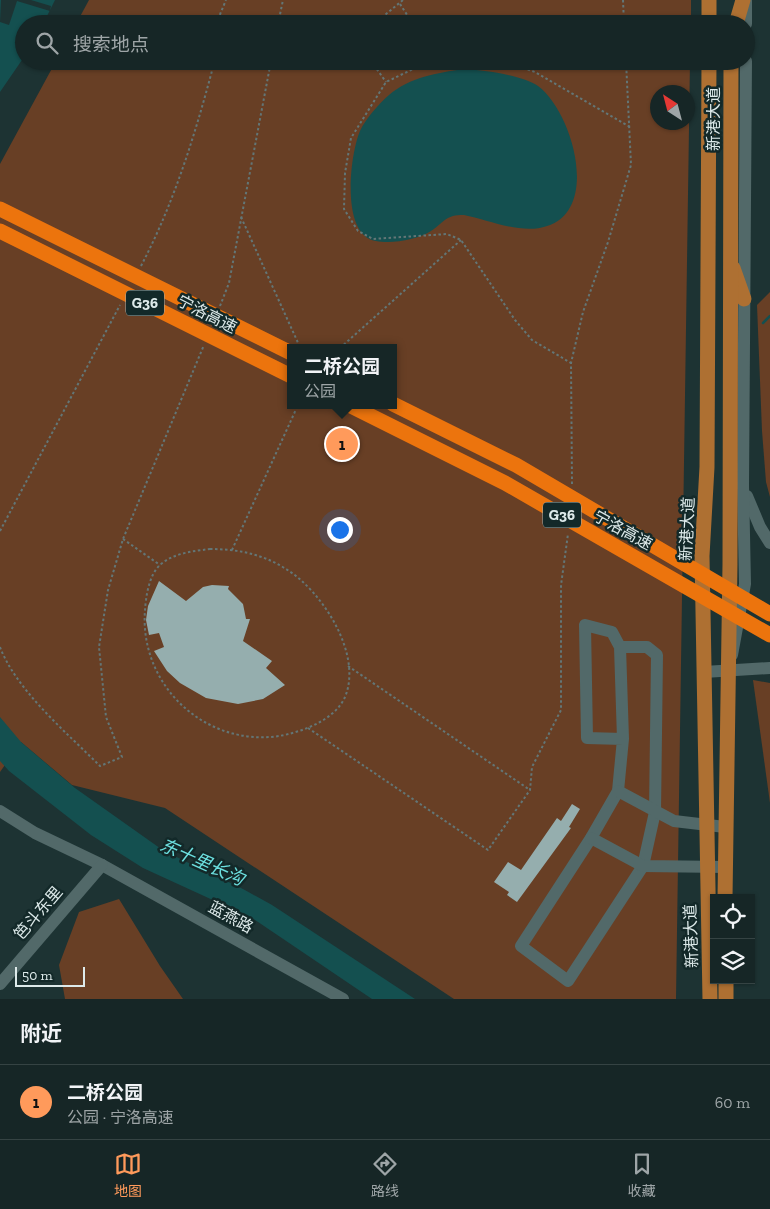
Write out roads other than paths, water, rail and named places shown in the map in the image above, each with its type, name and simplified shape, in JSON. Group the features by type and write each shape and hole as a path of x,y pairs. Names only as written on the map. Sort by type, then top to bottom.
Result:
{"highway":[{"name":"宁洛高速","path":"0,209 287,351"},
{"name":"宁洛高速","path":"0,231 287,374"},
{"name":"宁洛高速","path":"397,406 516,465 770,614"},
{"name":"宁洛高速","path":"357,409 505,483 770,635"}],"main road":[{"path":"709,0 709,15"},
{"path":"732,0 732,15"},
{"path":"739,15 744,0"},
{"name":"新港大道","path":"709,70 707,467 702,556 706,868 710,999"},
{"name":"新港大道","path":"725,894 731,70"},
{"path":"709,164 714,156 720,154 730,168"},
{"path":"730,259 744,299"},
{"path":"726,984 726,999"}],"street":[{"path":"744,0 745,15"},
{"path":"728,672 738,633 745,584 743,485 746,70"},
{"path":"743,485 750,507 770,543"},
{"path":"620,647 647,647 657,655 655,812 643,866 568,980 521,946 591,838 618,791 623,739 620,647 612,632 585,625 587,738 623,739"},
{"path":"704,672 770,668"},
{"path":"618,791 674,821 725,827"},
{"name":"蓝燕路","path":"0,811 35,833 102,864 343,999"},
{"path":"591,838 643,866 725,867"},
{"name":"笆斗东里","path":"0,984 49,924 102,864"}],"water":[{"path":"0,0 55,0 48,15 15,15 15,70 0,92"},
{"path":"458,70 473,70 513,76 538,86 550,98 561,116 570,137 576,159 577,181 573,200 564,216 547,226 527,229 458,215 449,217 431,231 419,237 382,242 365,236 357,225 352,210 351,193 353,157 360,131 373,112 397,89 415,80 434,74"},
{"path":"0,717 21,742 75,788 164,851 272,905 415,999 372,999 252,918 143,868 91,835 9,771 0,761"}],"waterway":[{"path":"763,323 770,316"}],"place":[{"name":"二桥公园","path":"342,444"}],"water label":[{"name":"东十里长沟","path":"202,862"}]}
